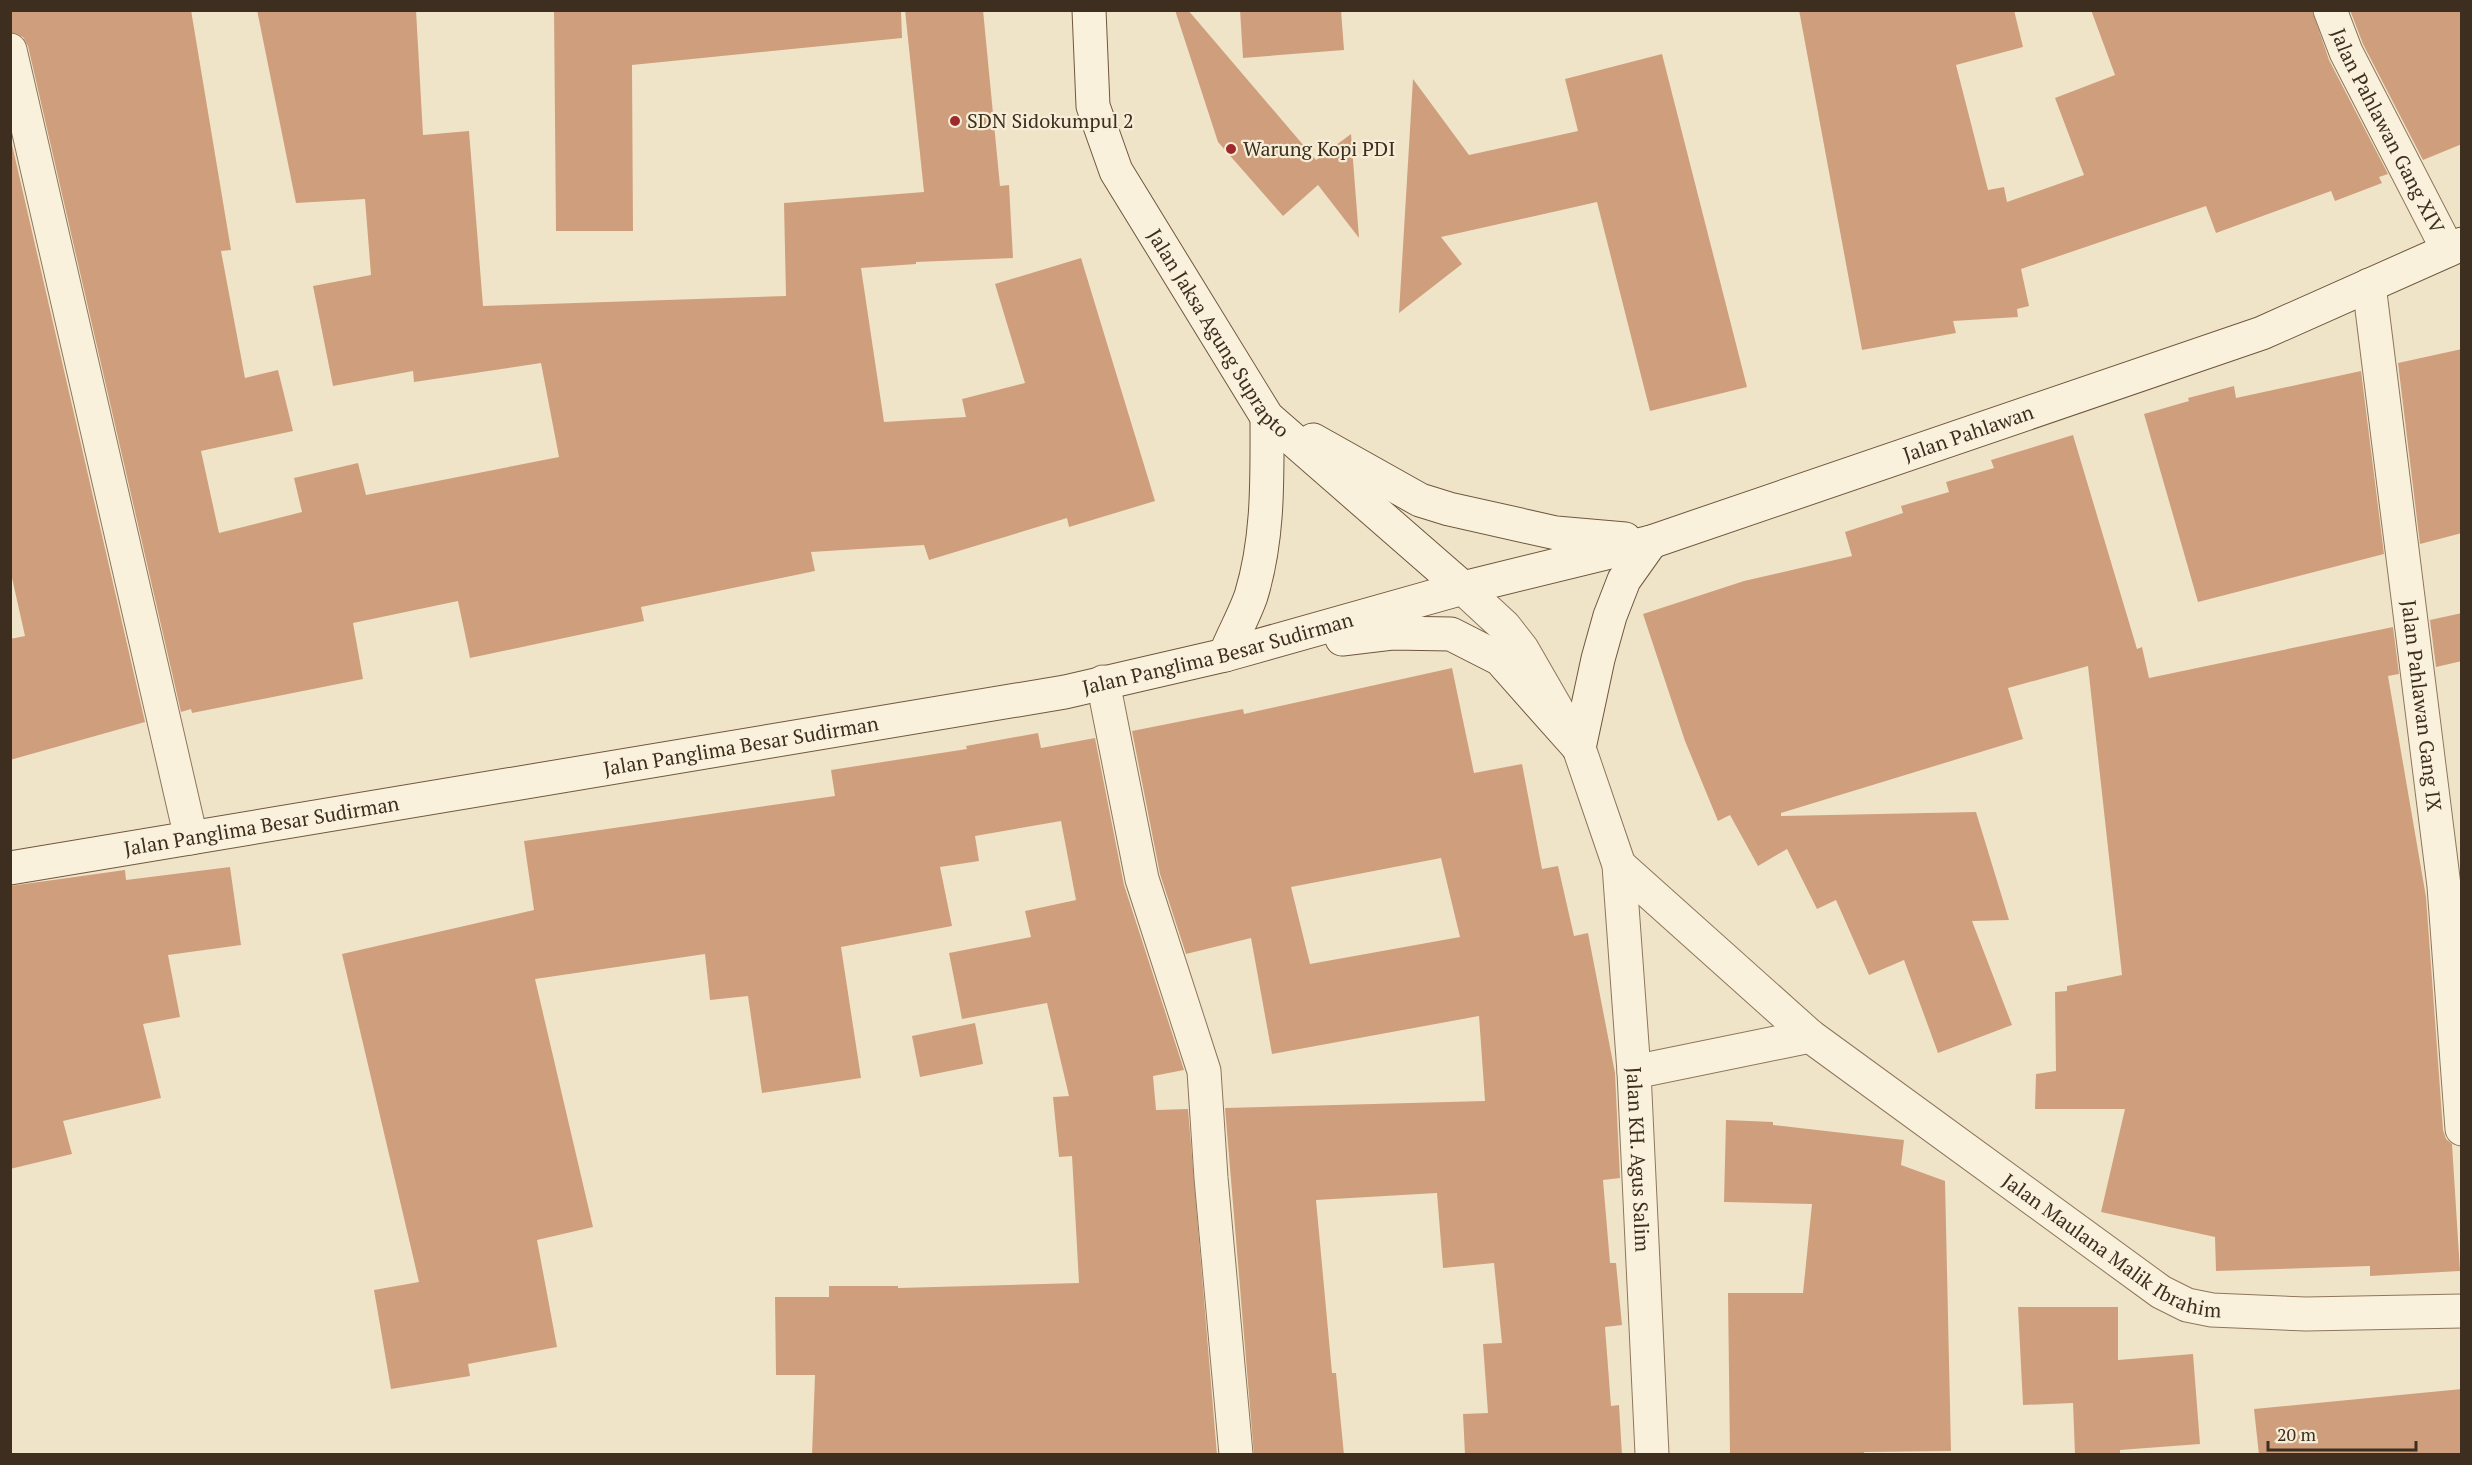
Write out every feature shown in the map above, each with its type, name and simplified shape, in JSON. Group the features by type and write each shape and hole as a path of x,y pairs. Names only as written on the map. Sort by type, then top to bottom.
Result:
{"street":[{"name":"Jalan Jaksa Agung Suprapto","path":"1089,10 1093,106 1116,171 1267,417 1504,626 1522,649 1579,748"},
{"name":"Jalan Pahlawan Gang XIV","path":"2330,10 2346,52 2455,247"},
{"path":"10,50 191,838"},
{"name":"Jalan Pahlawan","path":"1463,588 1651,542 2262,333 2455,247"},
{"name":"Jalan Pahlawan Gang IX","path":"2369,285 2444,886 2462,1129"},
{"path":"1225,655 1250,597 1260,554 1266,516 1267,417 1342,455 1420,500 1480,517 1556,533 1651,542 1624,580 1610,616 1598,659 1579,748"},
{"name":"Jalan Panglima Besar Sudirman","path":"10,868 1065,692 1225,655 1463,588"},
{"path":"1225,655 1392,633 1451,634 1500,659 1579,748 1619,865"},
{"path":"1103,682 1142,879 1204,1071 1211,1178 1236,1455"},
{"name":"Jalan Maulana Malik Ibrahim","path":"1619,865 1810,1036 2161,1292 2187,1305 2212,1310 2306,1314 2462,1311"},
{"name":"Jalan KH. Agus Salim","path":"1619,865 1634,1072 1652,1455"},
{"path":"1634,1072 1810,1036"}],"building":[{"path":"10,10 191,10 231,250 221,251 245,378 278,370 293,431 201,451 219,533 302,512 294,478 358,463 366,495 559,457 541,363 414,382 413,371 333,386 313,286 371,275 365,199 296,203 257,10 416,10 423,135 469,131 483,306 786,296 784,203 924,192 905,10 983,10 1000,186 1009,185 1013,258 916,262 916,264 861,268 884,422 966,417 962,399 1025,383 995,284 1081,258 1155,501 1069,527 1067,518 929,560 924,545 811,552 815,571 641,607 644,621 470,658 458,601 353,623 363,679 192,713 191,709 181,712 28,46 23,37 10,32"},
{"path":"554,10 901,10 902,38 632,65 633,231 556,231"},
{"path":"1175,10 1188,10 1316,160 1351,134 1359,238 1318,185 1283,216 1218,142"},
{"path":"1240,10 1341,10 1344,50 1243,58"},
{"path":"1799,10 2014,10 2023,47 1956,65 1988,190 2004,187 2007,202 2084,175 2055,98 2115,75 2091,10 2312,10 2329,60 2388,174 2379,177 2382,183 2335,201 2331,191 2216,233 2206,206 2021,269 2029,306 2017,309 2018,317 1953,321 1956,333 1862,350"},
{"path":"2350,10 2462,10 2462,144 2423,160 2363,44"},
{"path":"1662,54 1747,387 1650,411 1597,202 1441,237 1462,264 1399,313 1413,79 1469,155 1578,131 1565,79"},
{"path":"10,136 145,722 10,760 10,639 25,636 10,569"},
{"path":"2462,349 2462,533 2420,544 2398,363"},
{"path":"2361,371 2384,554 2198,602 2144,414 2189,401 2188,398 2234,386 2236,398"},
{"path":"2073,435 2137,649 2142,647 2149,678 2393,627 2399,674 2388,676 2426,897 2443,1130 2446,1139 2452,1144 2460,1271 2370,1276 2370,1266 2216,1271 2215,1237 2101,1212 2125,1109 2035,1109 2036,1074 2056,1071 2055,992 2067,991 2067,986 2122,975 2088,666 2008,688 2023,739 1781,813 1781,816 1976,812 2009,920 1972,921 2012,1025 1938,1053 1904,960 1869,975 1836,900 1817,909 1787,849 1758,866 1730,815 1718,821 1685,741 1643,614 1744,581 1852,556 1845,532 1903,513 1901,506 1949,492 1946,482 1994,468 1991,460"},
{"path":"2462,613 2462,661 2436,667 2430,620"},
{"path":"1452,668 1474,773 1522,764 1542,869 1558,866 1574,936 1588,933 1615,1073 1620,1178 1603,1180 1610,1263 1616,1263 1622,1325 1605,1327 1611,1406 1619,1405 1622,1455 1465,1455 1463,1414 1488,1413 1483,1344 1502,1343 1494,1263 1443,1268 1437,1193 1316,1200 1332,1373 1336,1373 1344,1455 1254,1455 1225,1108 1485,1101 1479,1016 1272,1054 1251,938 1186,954 1160,874 1132,731 1243,709 1244,714","holes":["1441,858 1460,937 1310,964 1291,887"]},
{"path":"1038,733 1041,748 1095,738 1124,885 1184,1070 1153,1076 1156,1110 1188,1109 1217,1455 812,1455 815,1375 776,1375 775,1297 829,1297 829,1286 898,1286 898,1288 1079,1283 1072,1156 1059,1157 1053,1097 1069,1096 1047,1003 962,1019 949,953 1031,937 1025,911 1076,900 1061,821 975,836 979,861 940,867 952,926 841,947 861,1078 762,1093 748,996 710,1000 705,954 535,979 593,1227 537,1240 557,1347 468,1364 470,1376 391,1389 374,1290 419,1282 342,954 534,910 524,841 835,796 831,770 967,749 966,746"},
{"path":"230,867 241,945 168,955 180,1017 143,1024 161,1098 63,1121 72,1154 10,1169 10,886 125,870 126,880"},
{"path":"975,1023 983,1064 920,1077 912,1036"},
{"path":"1726,1120 1773,1122 1773,1125 1904,1140 1901,1165 1945,1181 1951,1451 1864,1452 1864,1455 1730,1455 1728,1293 1803,1293 1812,1204 1724,1202"},
{"path":"2018,1307 2118,1307 2118,1360 2193,1354 2200,1444 2120,1450 2120,1455 2075,1455 2073,1403 2023,1405"},
{"path":"2462,1389 2462,1455 2259,1455 2254,1409"}],"place":[{"name":"SDN Sidokumpul 2","path":"955,121"},
{"name":"Warung Kopi PDI","path":"1231,149"}]}
